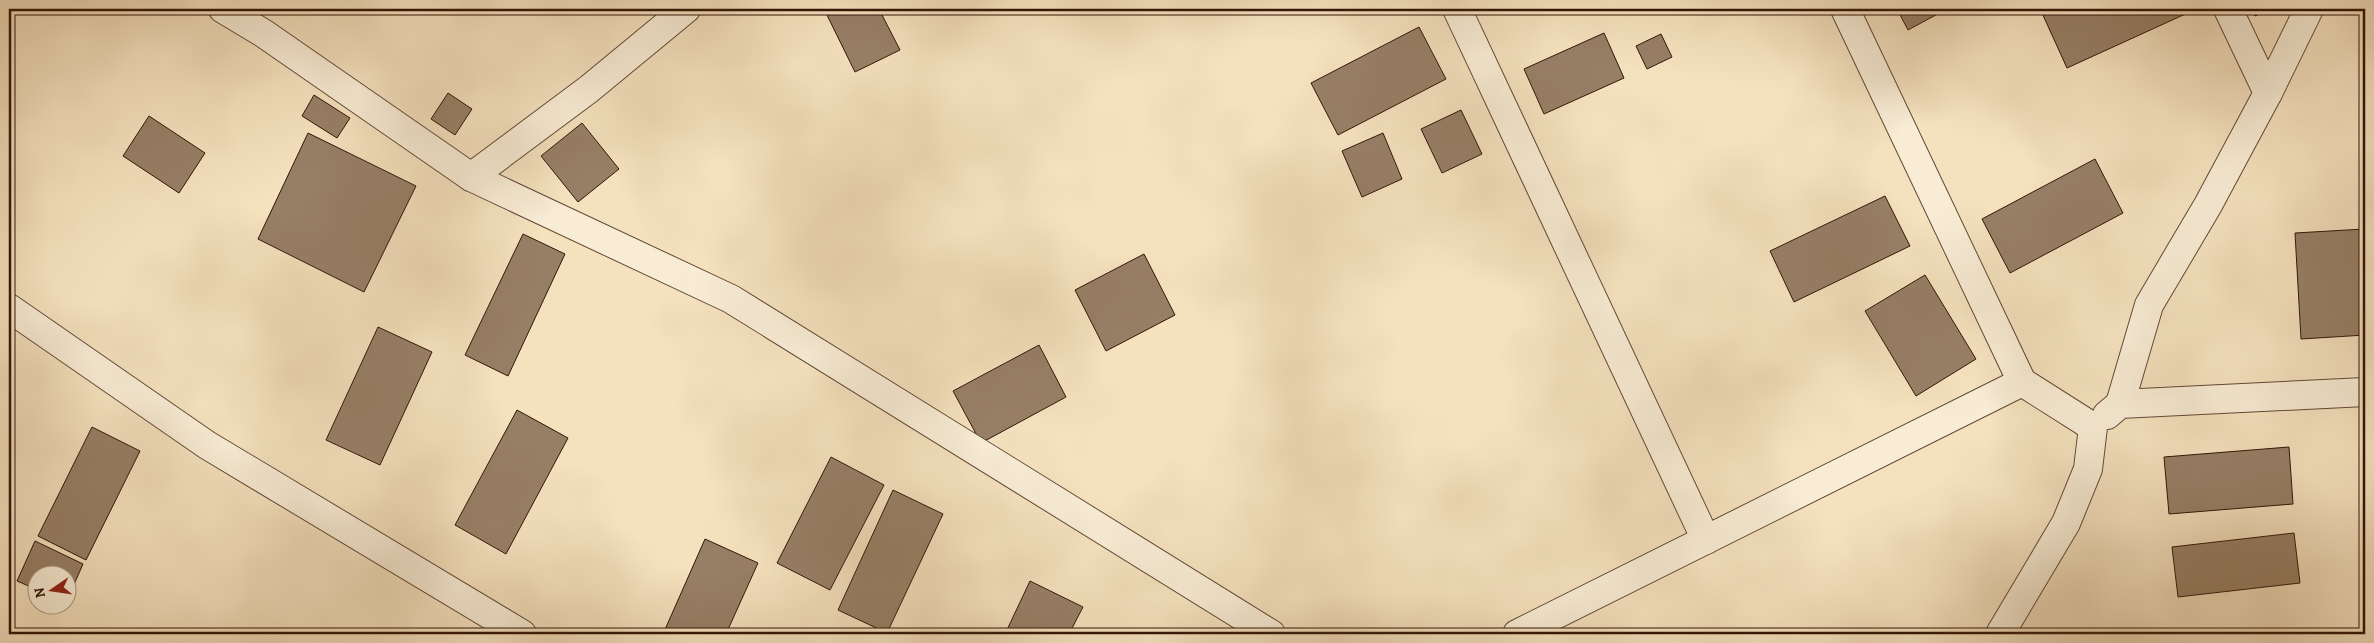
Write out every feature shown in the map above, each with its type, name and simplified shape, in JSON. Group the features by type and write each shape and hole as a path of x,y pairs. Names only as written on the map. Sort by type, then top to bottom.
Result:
{"street":[{"path":"223,9 262,33 471,177 731,299 1271,634"},
{"path":"471,177 589,89 686,9"},
{"path":"1457,9 1706,540"},
{"path":"1845,9 2022,382 2093,427"},
{"path":"2228,9 2268,93"},
{"path":"2000,634 2066,523 2088,469 2093,427 2120,404 2149,305 2208,204 2268,93 2309,9"},
{"path":"9,308 206,445 522,634"},
{"path":"1517,634 2022,382"},
{"path":"2120,404 2365,392"}],"building":[{"path":"824,9 879,9 900,50 855,72"},
{"path":"1897,9 1947,9 1908,30"},
{"path":"2051,9 2191,9 2192,11 2067,68 2042,13"},
{"path":"2252,9 2271,9 2255,16"},
{"path":"1419,27 1446,79 1338,135 1311,83"},
{"path":"1604,33 1624,78 1544,114 1524,69"},
{"path":"1661,34 1672,57 1647,69 1636,46"},
{"path":"448,93 472,109 455,135 431,119"},
{"path":"314,95 350,118 337,138 302,116"},
{"path":"1461,110 1482,154 1442,173 1421,129"},
{"path":"149,116 205,153 179,193 123,156"},
{"path":"582,123 619,169 578,202 541,156"},
{"path":"308,133 416,186 364,292 258,239"},
{"path":"1383,133 1402,179 1362,197 1342,151"},
{"path":"2095,159 2123,213 2010,273 1982,219"},
{"path":"1885,196 1910,246 1794,302 1770,251"},
{"path":"2364,229 2365,335 2301,339 2295,233"},
{"path":"523,234 565,254 508,376 465,355"},
{"path":"1144,254 1175,315 1106,351 1075,290"},
{"path":"1925,275 1976,359 1916,396 1865,311"},
{"path":"378,327 432,352 380,465 326,440"},
{"path":"1039,345 1066,397 981,443 953,391"},
{"path":"517,410 568,438 506,554 455,525"},
{"path":"92,427 140,451 86,560 38,536"},
{"path":"2289,447 2293,504 2169,514 2164,457"},
{"path":"831,457 884,485 830,590 777,563"},
{"path":"893,490 943,514 887,633 838,610"},
{"path":"2294,533 2300,583 2178,597 2172,547"},
{"path":"705,539 758,563 726,634 663,634"},
{"path":"35,541 83,564 78,575 78,566 28,566 28,586 17,581"},
{"path":"1030,581 1083,607 1069,634 1005,634"}]}
